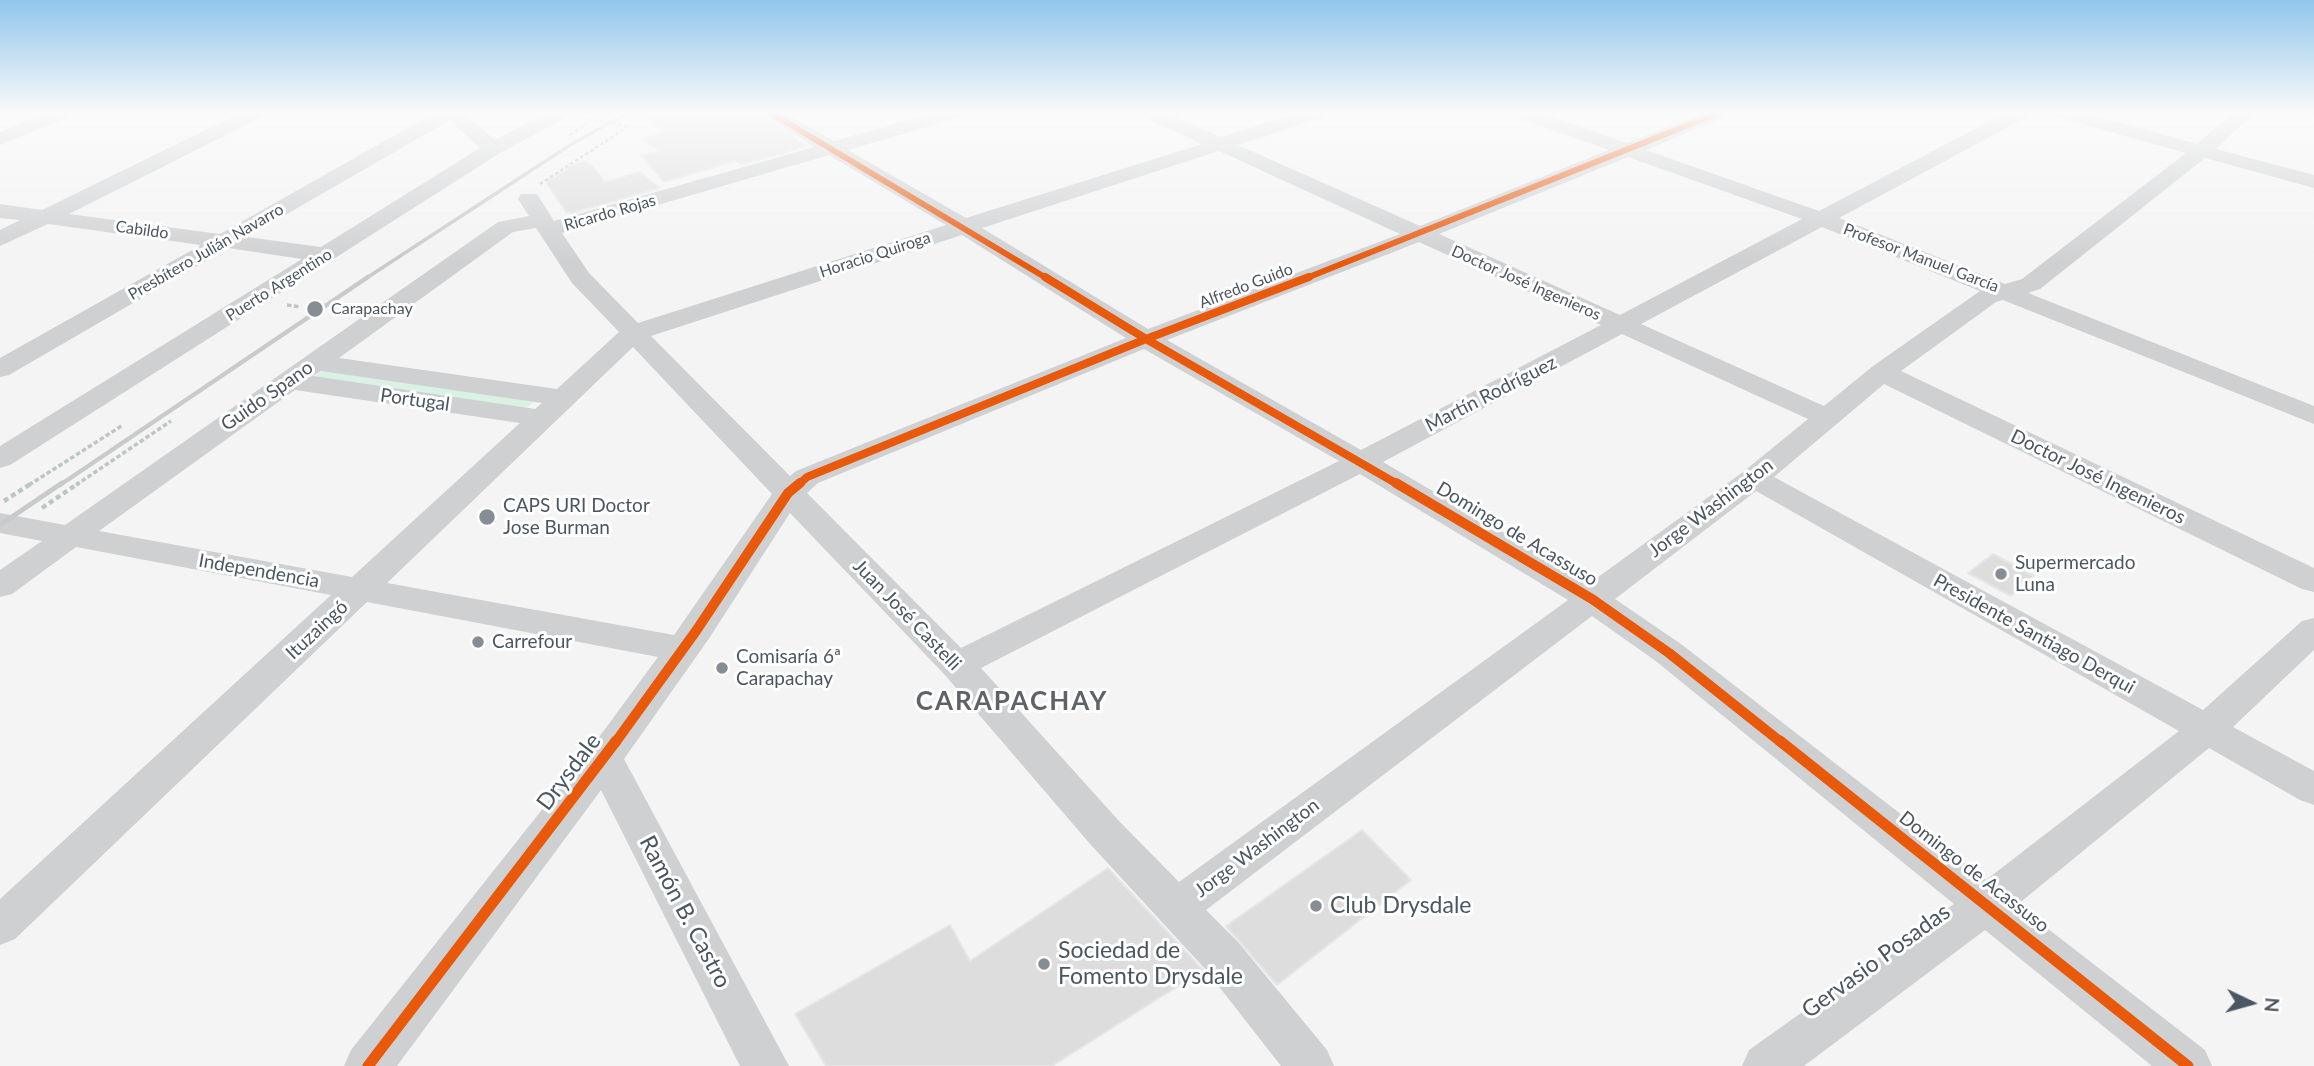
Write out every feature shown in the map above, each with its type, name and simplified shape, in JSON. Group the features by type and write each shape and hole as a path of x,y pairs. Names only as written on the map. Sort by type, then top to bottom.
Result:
{"street":[{"path":"0,239 154,163"},
{"name":"Presbítero Julián Navarro","path":"0,369 363,163"},
{"name":"Puerto Argentino","path":"0,459 471,163"},
{"name":"Ricardo Rojas","path":"539,217 774,163"},
{"name":"Domingo de Acassuso","path":"857,163 1146,339 1361,461 1592,599 1669,653 2188,1066"},
{"name":"Horacio Quiroga","path":"633,333 1164,163"},
{"name":"Doctor José Ingenieros","path":"1258,163 1827,417"},
{"name":"Alfredo Guido","path":"788,493 807,477 1146,339 1419,235 1596,163"},
{"name":"Profesor Manuel García","path":"1663,163 1819,218 2314,416"},
{"name":"Martín Rodríguez","path":"957,665 1622,326 1925,163"},
{"name":"Jorge Washington","path":"1177,908 1754,478 1882,372 1987,297 2031,284 2186,163"},
{"path":"2244,163 2314,182"},
{"name":"Cabildo","path":"0,211 327,255"},
{"name":"Juan José Castelli","path":"539,217 580,278 957,665 1105,833 1222,956 1310,1066"},
{"name":"Guido Spano","path":"0,586 506,227 539,217"},
{"name":"Ituzaingó","path":"0,926 633,333"},
{"name":"Portugal","path":"315,362 564,398"},
{"name":"Doctor José Ingenieros","path":"1882,372 2314,581"},
{"name":"Portugal","path":"289,381 542,418"},
{"name":"Presidente Santiago Derqui","path":"1754,478 2314,789"},
{"name":"Drysdale","path":"368,1066 604,758 788,493"},
{"name":"Independencia","path":"5,517 69,536 682,649"},
{"name":"Gervasio Posadas","path":"1766,1066 1987,904 2206,730 2314,630"},
{"name":"Ramón B. Castro","path":"604,758 765,1066"}],"path":[{"path":"539,217 524,195 573,163"},
{"path":"5,517 170,421"},
{"path":"5,517 123,425"}],"green space":[{"path":"326,369 538,398 523,411 309,380"}],"building":[{"path":"577,163 588,163 605,182 640,172 660,188 572,213 566,212 546,182"},
{"path":"648,163 730,163 664,182"},
{"name":"Supermercado Luna","path":"1993,554 2034,576 2011,596 1968,573"},
{"name":"Club Drysdale","path":"1362,830 1411,880 1277,985 1226,926"},
{"name":"Sociedad de Fomento Drysdale","path":"1108,868 1203,970 1052,1066 826,1066 795,1014 950,925 970,961"}],"railway":[{"path":"366,278 543,163"},
{"path":"60,485 366,278"},
{"path":"0,525 62,483"}],"cycle path":[{"path":"856,163 1146,339 1592,599 1669,653 2188,1066"},
{"path":"368,1066 604,758 696,631 788,493 807,477 1146,339 1418,235 1596,163"}],"place":[{"name":"Carapachay","path":"315,309"},
{"name":"CAPS URI Doctor Jose Burman","path":"487,517"},
{"name":"Supermercado Luna","path":"2001,574"},
{"name":"Carrefour","path":"478,642"},
{"name":"Comisaría 6ª Carapachay","path":"722,668"},
{"name":"Club Drysdale","path":"1316,906"},
{"name":"Sociedad de Fomento Drysdale","path":"1044,964"}],"district":[{"name":"CARAPACHAY","path":"1012,702"}]}
